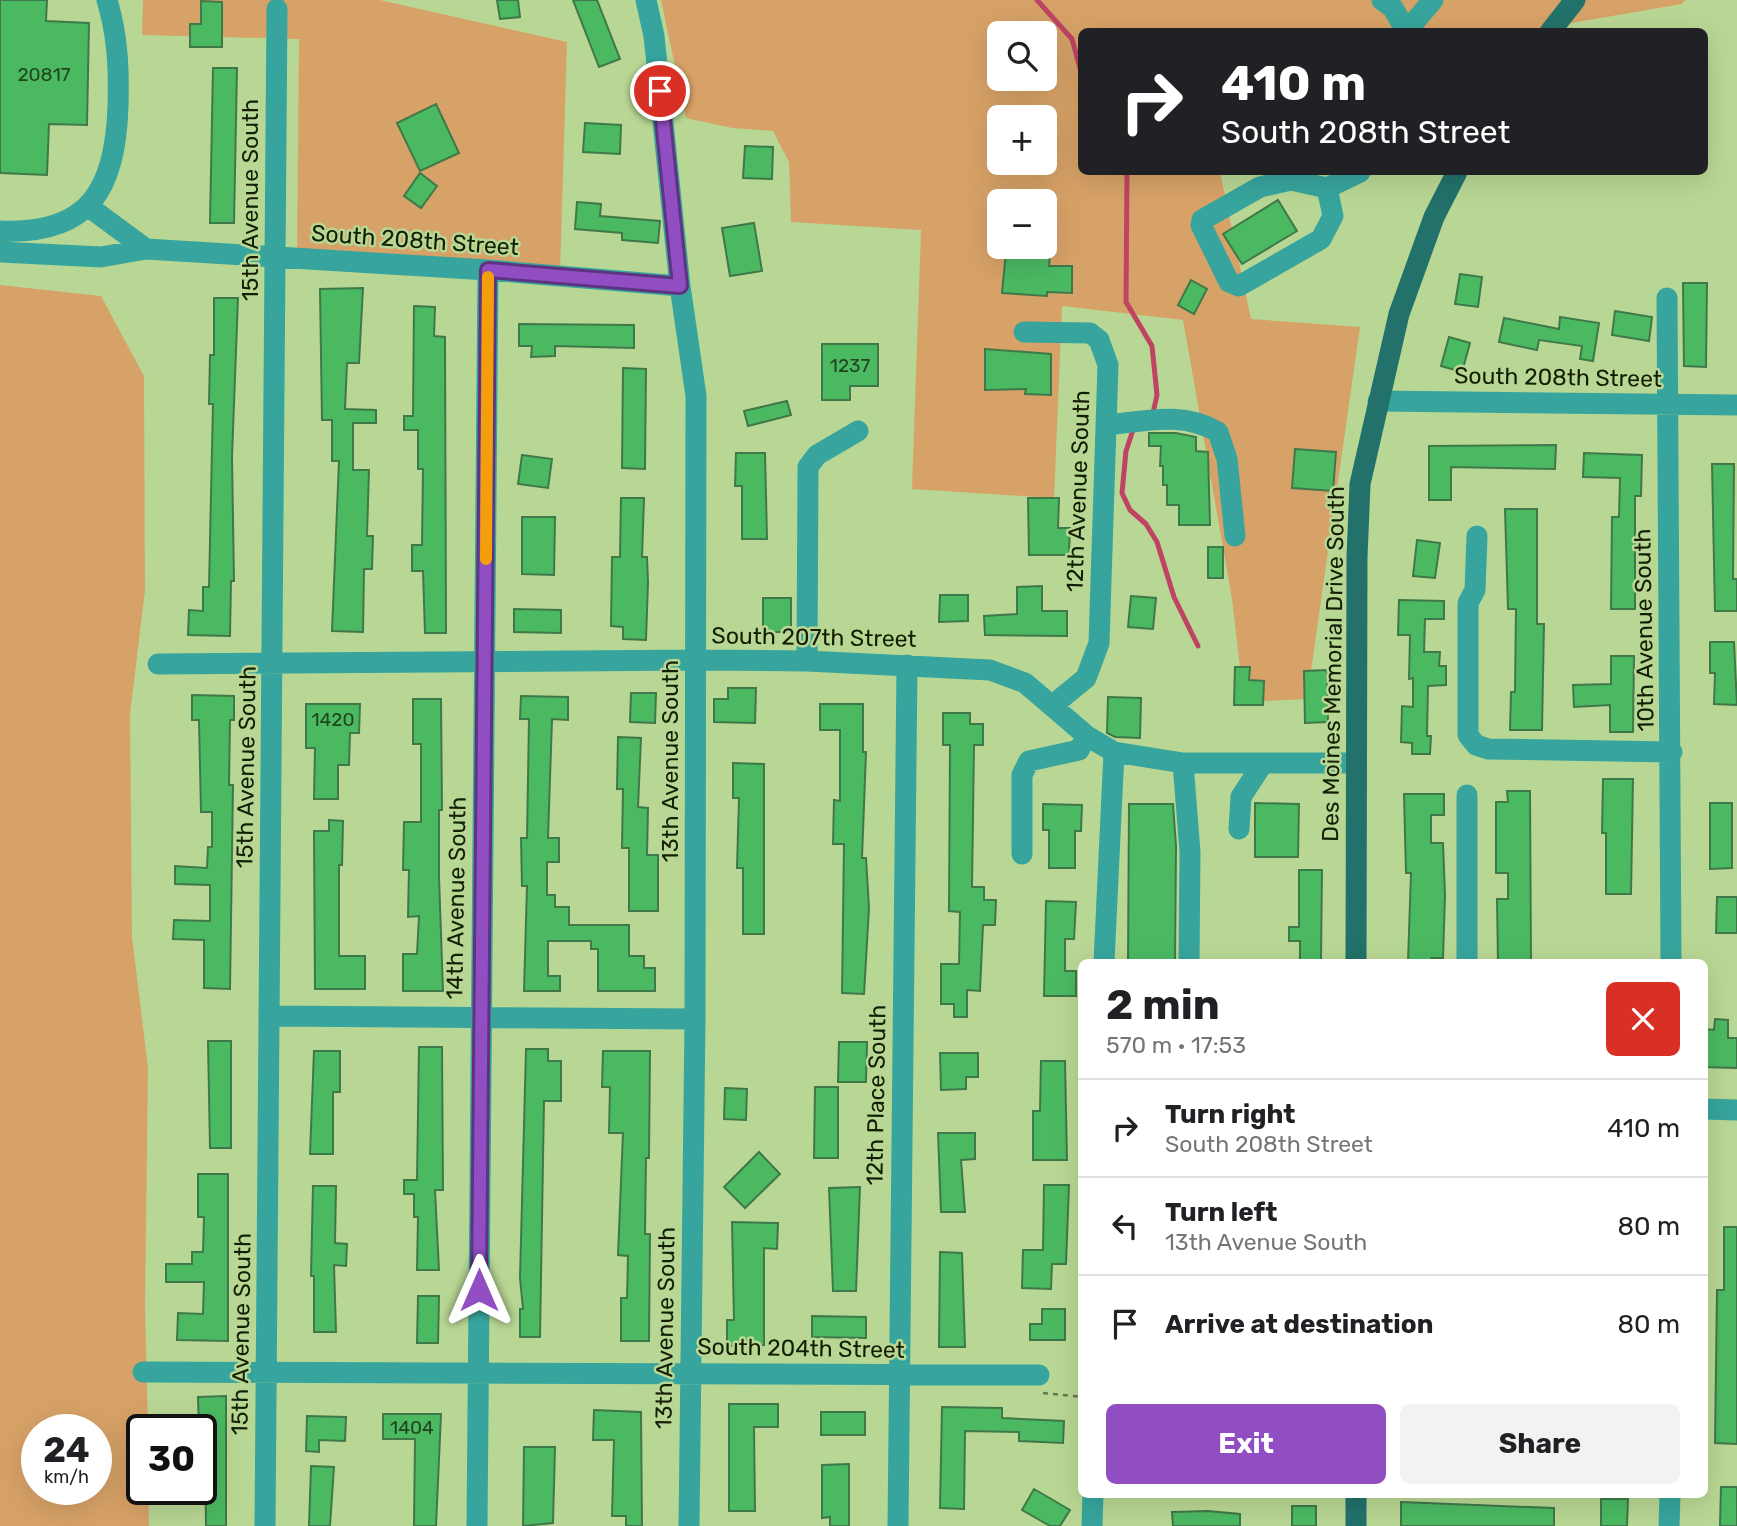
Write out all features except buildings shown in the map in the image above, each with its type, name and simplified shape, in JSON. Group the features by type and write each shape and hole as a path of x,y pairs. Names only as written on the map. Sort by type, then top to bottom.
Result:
{"main road":[{"path":"1553,28 1575,0"},
{"name":"Des Moines Memorial Drive South","path":"1356,959 1360,484 1399,314 1434,218 1456,175"},
{"path":"1356,1498 1356,1526"}],"street":[{"path":"0,231 24,232 58,224 89,207 105,183 117,128 119,56 107,0"},
{"name":"13th Avenue South","path":"646,0 654,36 680,286 696,396 695,1018 689,1526"},
{"path":"1382,0 1393,8 1402,24 1411,26 1433,0"},
{"name":"15th Avenue South","path":"265,1526 274,665 277,9"},
{"path":"1327,188 1333,216 1321,239 1238,286 1229,282 1200,225 1202,220 1260,187 1291,180 1327,188 1354,175"},
{"path":"89,207 146,249"},
{"name":"South 208th Street","path":"0,253 101,257 146,249 488,270 680,286"},
{"name":"14th Avenue South","path":"477,1526 488,270"},
{"name":"10th Avenue South","path":"1667,298 1672,752 1671,959"},
{"name":"12th Avenue South","path":"1024,332 1090,333 1099,340 1108,365 1099,643 1086,678 1054,705"},
{"name":"South 208th Street","path":"1378,401 1737,405"},
{"path":"1106,425 1176,417 1201,422 1218,432 1227,459 1235,536"},
{"path":"807,661 808,467 817,455 858,431"},
{"path":"1476,536 1475,590 1468,603 1468,735 1476,745 1488,749 1672,752"},
{"name":"South 207th Street","path":"158,664 696,660 807,661 990,670 1025,682 1087,736 1114,752 1183,763 1356,763"},
{"name":"12th Place South","path":"898,1526 907,665"},
{"path":"1022,853 1022,775 1029,761 1079,750 1087,736"},
{"path":"1104,959 1114,752"},
{"path":"1183,763 1190,852 1189,959"},
{"path":"1240,829 1241,797 1263,763"},
{"path":"1467,795 1467,959"},
{"path":"270,1016 695,1018"},
{"path":"1708,1110 1737,1110"},
{"name":"South 204th Street","path":"143,1372 1039,1375"},
{"path":"1092,1526 1093,1498"},
{"path":"1669,1526 1670,1498"}],"shaded area":[{"path":"143,0 380,0 567,42 560,275 297,259 299,39 142,35"},
{"path":"661,0 1685,0 1682,4 1542,28 1078,28 1078,175 1221,175 1251,319 1360,327 1307,699 1244,702 1232,599 1183,320 1062,306 1054,498 912,489 921,230 791,222 789,162 773,131 732,128 686,118"},
{"path":"0,285 101,296 144,376 145,590 130,714 132,937 148,1068 145,1306 148,1414 126,1414 126,1505 148,1505 149,1526 0,1526"}],"waterway":[{"path":"1037,0 1072,39 1078,61"},
{"path":"1127,175 1126,302 1152,346 1157,395 1153,413"},
{"path":"1134,427 1126,451 1122,493 1130,510 1146,524 1157,542 1174,597 1198,646"}],"slow traffic":[{"path":"486,559 488,277"}],"route":[{"path":"479,1290 488,270 680,286 660,91"}]}
